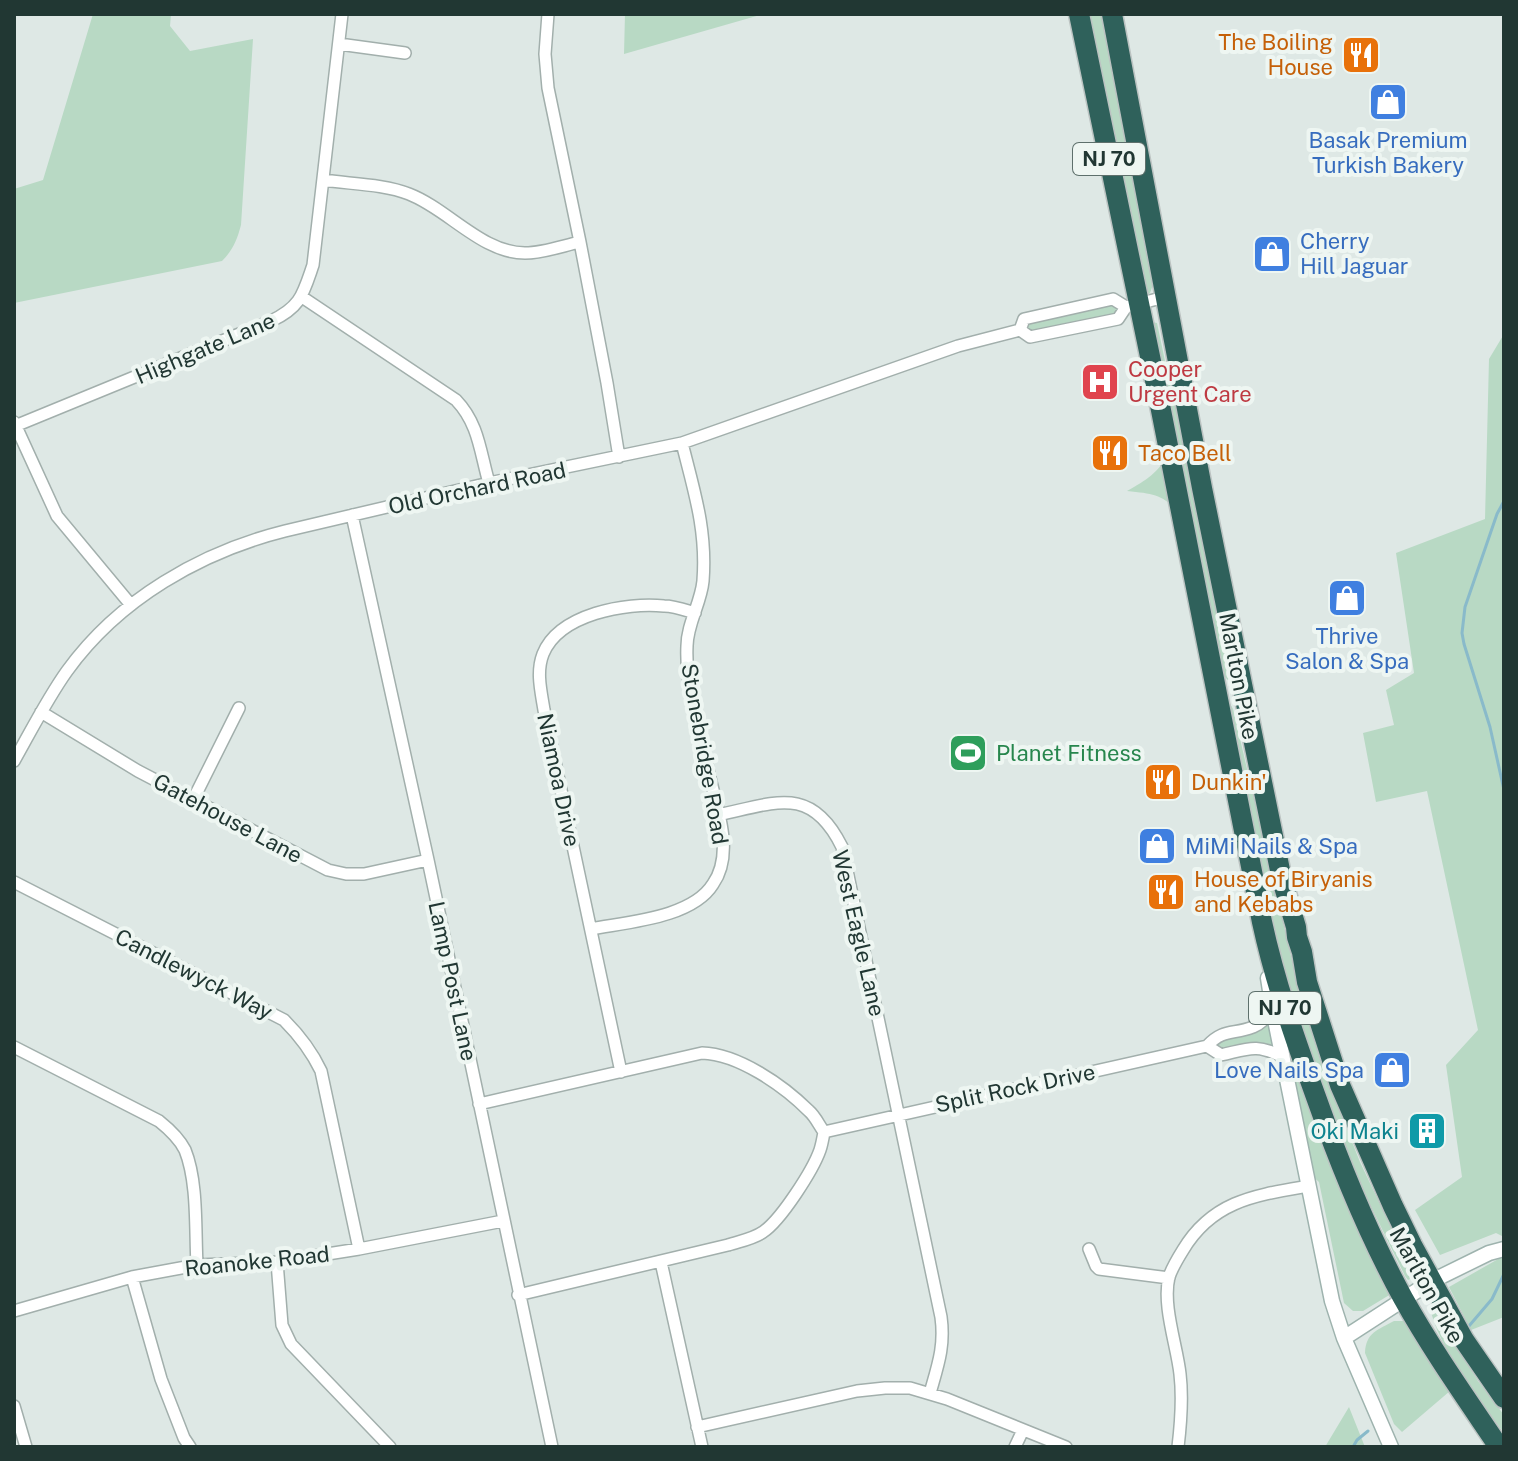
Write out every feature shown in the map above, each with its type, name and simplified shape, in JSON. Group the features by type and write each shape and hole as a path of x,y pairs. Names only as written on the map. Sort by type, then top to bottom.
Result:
{"highway":[{"name":"Marlton Pike","path":"1079,14 1132,305 1214,672 1262,922 1291,1030 1325,1125 1404,1299 1499,1447"},
{"name":"Marlton Pike","path":"1112,14 1249,719 1282,880 1296,927 1307,982 1340,1085 1393,1206 1464,1340 1504,1398"},
{"path":"1214,672 1236,692 1249,719"}],"street":[{"path":"342,14 313,265 302,297 456,400 475,428 489,483"},
{"path":"548,14 545,54 548,88 619,457"},
{"path":"339,44 405,53"},
{"path":"323,180 408,193 493,246 510,251 545,251 580,242"},
{"name":"Highgate Lane","path":"15,424 278,318 302,297"},
{"name":"Old Orchard Road","path":"1020,330 1024,319 1113,299 1132,305 1165,297"},
{"name":"Old Orchard Road","path":"14,761 41,712 76,660 104,629 168,579 232,547 257,538 489,483 682,443 958,346 1020,330 1030,337 1118,319 1132,305"},
{"path":"15,424 57,516 131,605"},
{"name":"Stonebridge Road","path":"591,929 676,912 691,905 714,884 724,853 688,676 687,643 702,585 704,542 699,507 682,443"},
{"name":"Lamp Post Lane","path":"352,515 552,1447"},
{"name":"Niamoa Drive","path":"621,1072 540,687 539,670 552,639 581,619 644,605 668,606 695,613"},
{"path":"193,800 239,708"},
{"name":"Gatehouse Lane","path":"41,712 138,771 328,870 364,874 428,860"},
{"name":"West Eagle Lane","path":"718,815 785,801 803,805 819,813 832,827 842,847 944,1333 942,1353 930,1393"},
{"name":"Candlewyck Way","path":"14,882 284,1020 301,1036 321,1071 359,1249"},
{"path":"1262,922 1273,1010 1332,1301 1344,1338 1391,1447"},
{"name":"Split Rock Drive","path":"824,1132 1207,1046 1217,1035 1252,1028 1273,1010"},
{"name":"Split Rock Drive","path":"1207,1046 1221,1055 1256,1047 1283,1057"},
{"path":"14,1047 159,1121 174,1134 184,1147 190,1166 197,1265"},
{"path":"479,1104 702,1053 717,1054 732,1058 771,1080 810,1111 824,1132 819,1152 807,1175 781,1214 765,1231 751,1238 661,1262 518,1295"},
{"path":"1178,1447 1182,1415 1180,1373 1170,1320 1169,1278 1188,1241 1215,1214 1252,1196 1309,1186"},
{"name":"Roanoke Road","path":"14,1311 132,1277 197,1265 277,1262 503,1221"},
{"path":"1089,1249 1099,1269 1169,1278"},
{"path":"1344,1338 1432,1281 1489,1253 1504,1249"},
{"path":"277,1262 282,1325 291,1344 390,1447"},
{"path":"661,1262 702,1447"},
{"path":"132,1277 161,1379 190,1447"},
{"path":"697,1427 857,1391 910,1388 1066,1447"},
{"path":"14,1406 26,1447"},
{"path":"1015,1447 1023,1430"}],"green space":[{"path":"93,14 171,14 170,26 190,51 253,39 241,225 234,244 222,261 14,303 14,189 43,180"},
{"path":"625,14 760,14 760,15 624,54"},
{"path":"1090,14 1101,14 1154,282 1148,294 1144,291"},
{"path":"1113,299 1126,307 1118,319 1030,337 1020,330 1024,319"},
{"path":"1152,322 1157,323 1196,488 1233,685 1219,671"},
{"path":"1504,334 1504,1237 1496,1233 1440,1255 1415,1210 1462,1177 1446,1065 1478,1030 1427,791 1376,802 1363,733 1394,725 1386,690 1414,673 1396,553 1485,519 1489,359"},
{"path":"1170,453 1182,515 1158,496 1127,491 1151,475"},
{"path":"1225,694 1233,709 1298,986 1322,1066 1360,1162 1408,1263 1408,1280 1357,1178 1322,1091 1293,1003 1266,906"},
{"path":"1273,1010 1283,1057 1268,1049 1221,1055 1207,1046 1252,1028"},
{"path":"1290,1059 1327,1157 1391,1294 1363,1311 1353,1311 1344,1303 1319,1182 1311,1175"},
{"path":"1500,1258 1504,1259 1504,1317 1471,1330 1449,1287"},
{"path":"1432,1305 1478,1381 1504,1415 1504,1433 1450,1355 1434,1322"},
{"path":"1394,1321 1403,1321 1413,1329 1450,1391 1402,1432 1394,1424 1365,1353 1370,1336"},
{"path":"1349,1407 1365,1447 1325,1447"}],"waterway":[{"path":"1504,501 1465,607 1462,633 1490,727 1504,790"},
{"path":"1469,1326 1492,1299 1504,1274"},
{"path":"1353,1447 1368,1431"}],"place":[{"name":"The Boiling House","path":"1361,55"},
{"name":"Basak Premium Turkish Bakery","path":"1388,102"},
{"name":"Cherry Hill Jaguar","path":"1272,254"},
{"name":"Cooper Urgent Care","path":"1100,382"},
{"name":"Taco Bell","path":"1110,453"},
{"name":"Thrive Salon & Spa","path":"1347,598"},
{"name":"Planet Fitness","path":"968,753"},
{"name":"Dunkin'","path":"1163,782"},
{"name":"MiMi Nails & Spa","path":"1157,846"},
{"name":"House of Biryanis and Kebabs","path":"1166,892"},
{"name":"Love Nails Spa","path":"1392,1070"},
{"name":"Oki Maki","path":"1427,1131"}]}
